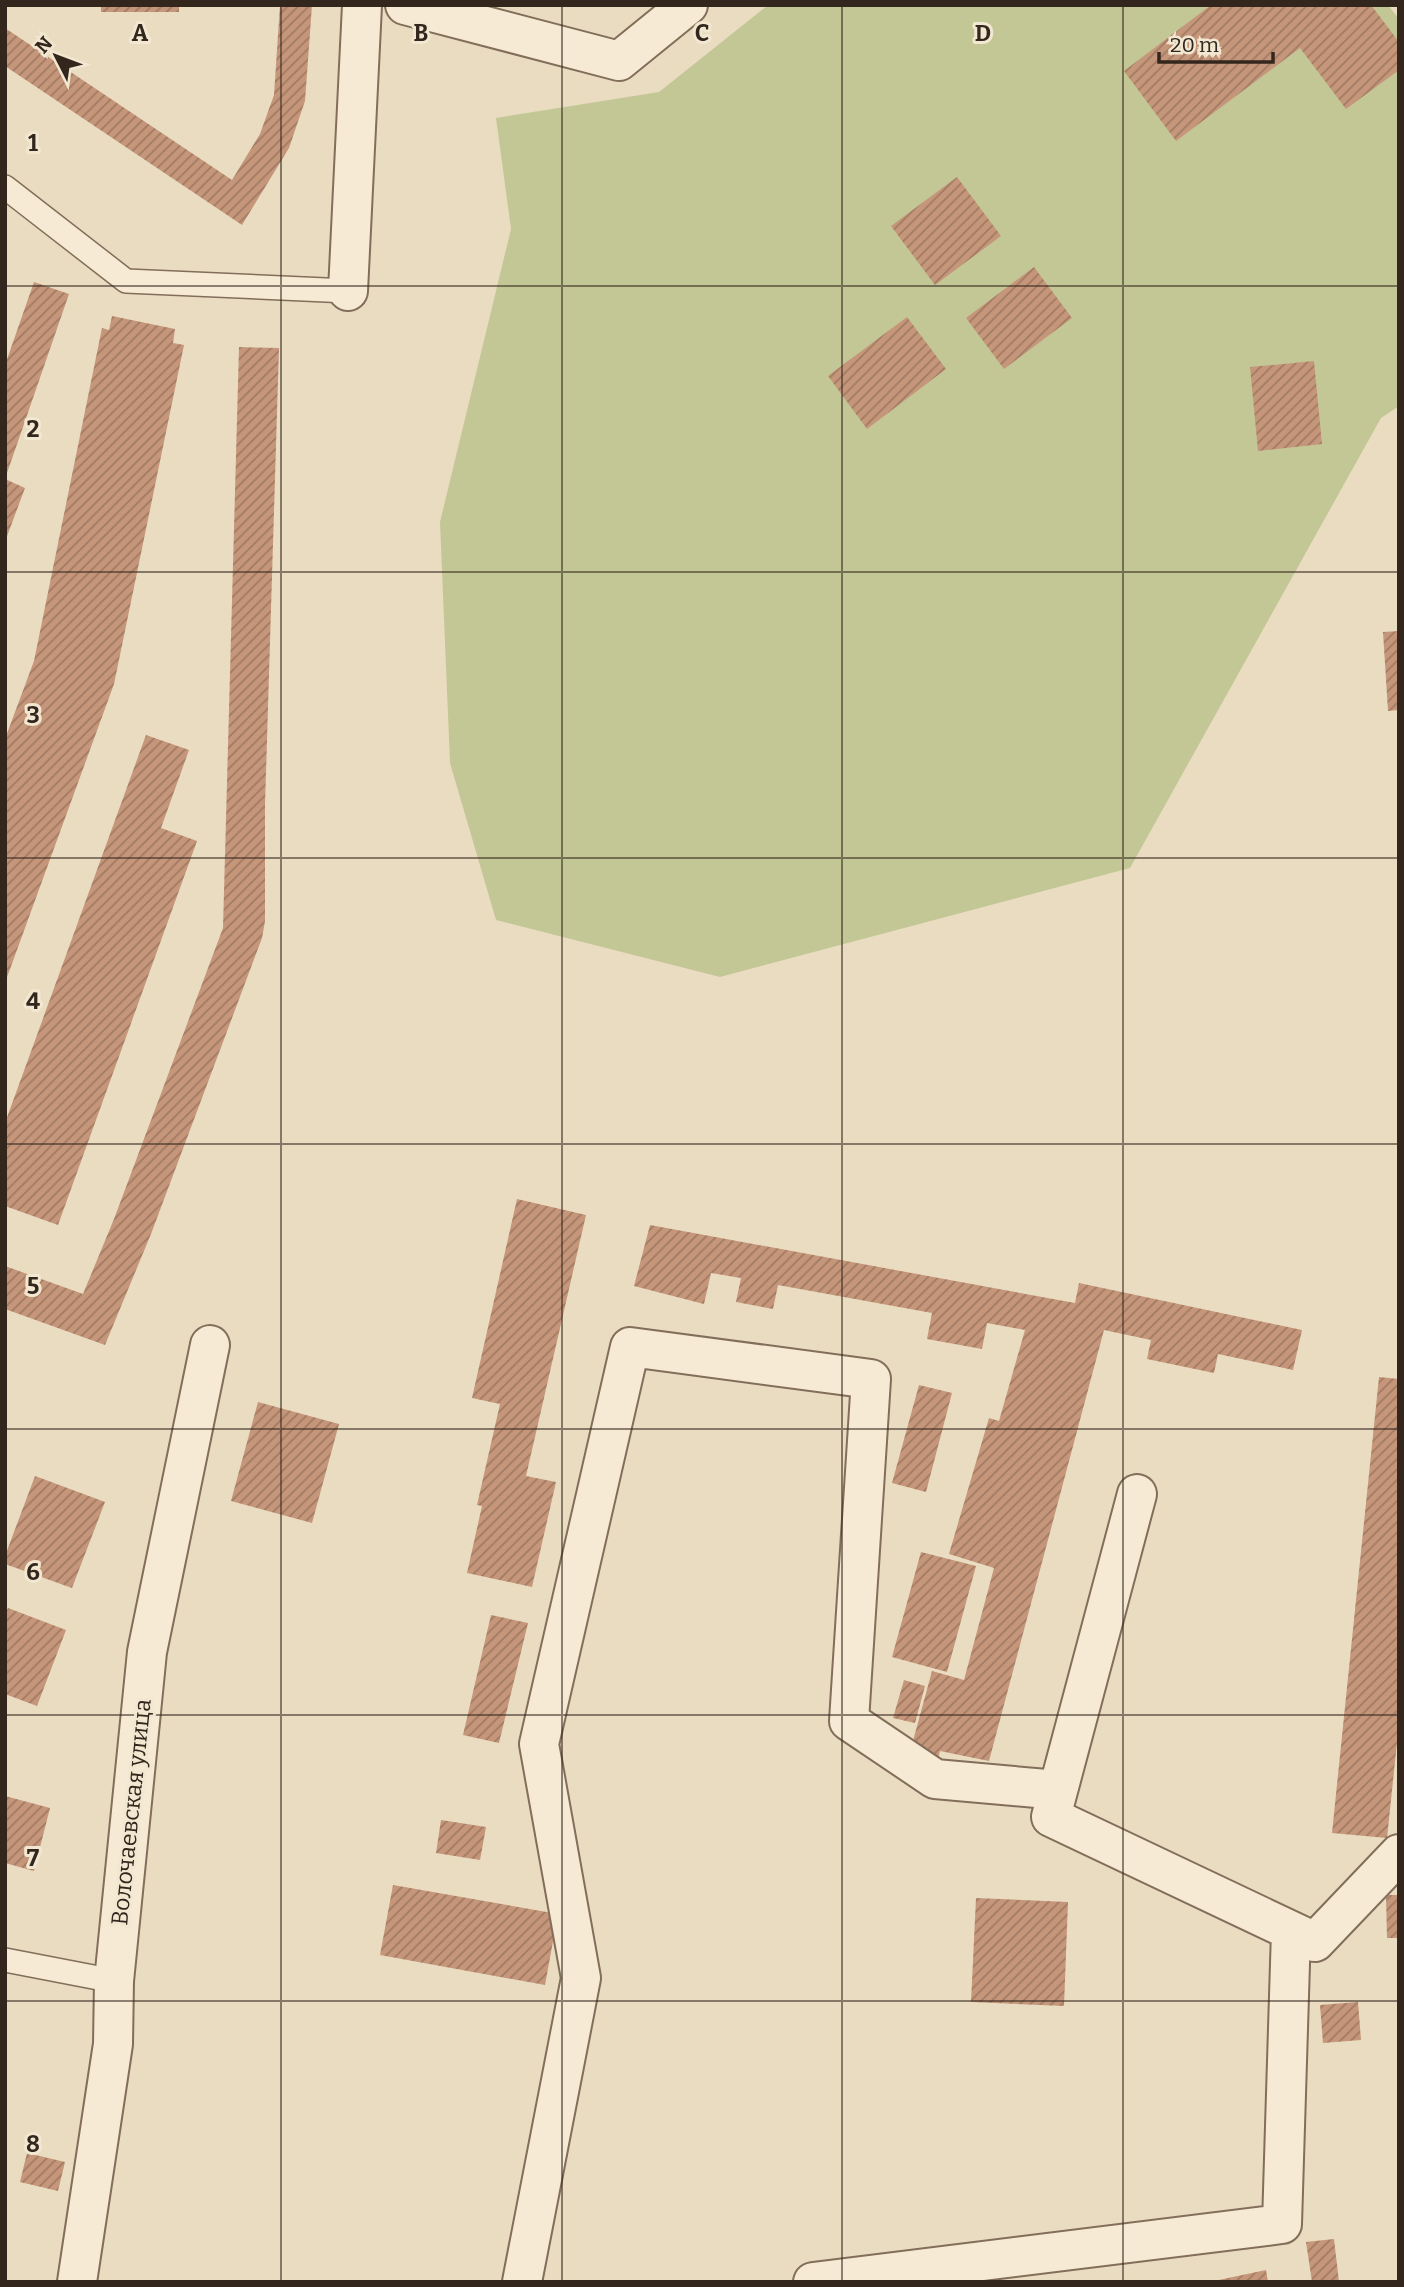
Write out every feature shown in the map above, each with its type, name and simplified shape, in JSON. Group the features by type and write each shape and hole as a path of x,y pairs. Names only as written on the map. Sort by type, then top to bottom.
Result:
{"street":[{"path":"348,291 362,5"},
{"path":"405,5 619,61 688,5"},
{"name":"Волочаевская улица","path":"77,2282 113,2044 114,1981 147,1652 210,1346"},
{"path":"522,2282 581,1978 539,1744 630,1347 871,1379 849,1721 936,1779 1058,1790"},
{"path":"1137,1494 1051,1817 1315,1942 1399,1854"},
{"path":"813,2282 1282,2224 1291,1931"}],"lane":[{"path":"5,187 126,281 348,291"},
{"path":"5,1960 114,1981"}],"green space":[{"path":"768,5 1388,5 1399,19 1399,406 1381,418 1130,868 720,977 496,920 450,763 440,522 511,229 496,118 659,92"}],"building":[{"path":"101,5 179,5 179,12 101,12"},
{"path":"280,5 312,5 305,101 289,148 242,225 5,66 5,28 232,180 260,134 274,95"},
{"path":"1211,5 1371,5 1399,42 1399,70 1346,109 1300,48 1176,141 1124,71"},
{"path":"957,177 1001,236 935,285 891,226"},
{"path":"1034,267 1072,318 1004,369 966,318"},
{"path":"34,282 69,294 6,476 5,365"},
{"path":"112,316 175,329 173,343 184,345 114,684 6,980 5,739 34,661 102,328 109,330"},
{"path":"907,317 946,369 867,429 828,376"},
{"path":"239,347 279,348 265,805 265,921 262,938 151,1234 105,1345 5,1309 5,1266 83,1294 114,1219 223,928"},
{"path":"1314,361 1322,444 1258,451 1250,367"},
{"path":"5,479 25,488 6,539 5,539"},
{"path":"1399,631 1399,710 1388,711 1383,632"},
{"path":"146,735 189,750 161,828 197,841 58,1225 5,1206 5,1123"},
{"path":"517,1199 586,1215 526,1476 556,1482 532,1587 467,1573 482,1506 477,1505 500,1404 472,1398"},
{"path":"650,1225 1075,1303 1079,1283 1302,1330 1293,1370 1218,1354 1214,1373 1147,1359 1151,1340 1104,1330 989,1761 940,1751 938,1759 910,1752 932,1671 964,1680 994,1568 949,1554 989,1418 999,1421 1025,1330 987,1323 982,1349 927,1339 932,1313 778,1285 773,1309 736,1302 741,1278 711,1273 704,1304 634,1286"},
{"path":"1379,1377 1399,1379 1399,1724 1387,1838 1332,1833"},
{"path":"919,1385 952,1393 926,1492 892,1483"},
{"path":"258,1402 339,1424 312,1523 231,1501"},
{"path":"35,1476 105,1502 72,1588 5,1564 5,1556"},
{"path":"921,1552 976,1566 947,1672 892,1657"},
{"path":"8,1608 66,1630 37,1706 5,1694 5,1614"},
{"path":"491,1615 528,1623 499,1743 463,1735"},
{"path":"904,1680 925,1686 915,1723 893,1718"},
{"path":"5,1796 50,1808 34,1871 5,1863"},
{"path":"441,1820 486,1827 480,1860 436,1853"},
{"path":"393,1885 558,1914 545,1985 380,1955"},
{"path":"1386,1895 1399,1895 1399,1938 1387,1938"},
{"path":"976,1898 1068,1902 1064,2006 971,2002"},
{"path":"1358,2002 1361,2040 1323,2043 1320,2005"},
{"path":"27,2153 65,2162 58,2191 20,2182"},
{"path":"1334,2239 1339,2282 1312,2282 1306,2242"},
{"path":"1266,2270 1268,2282 1214,2282 1214,2281"}]}
